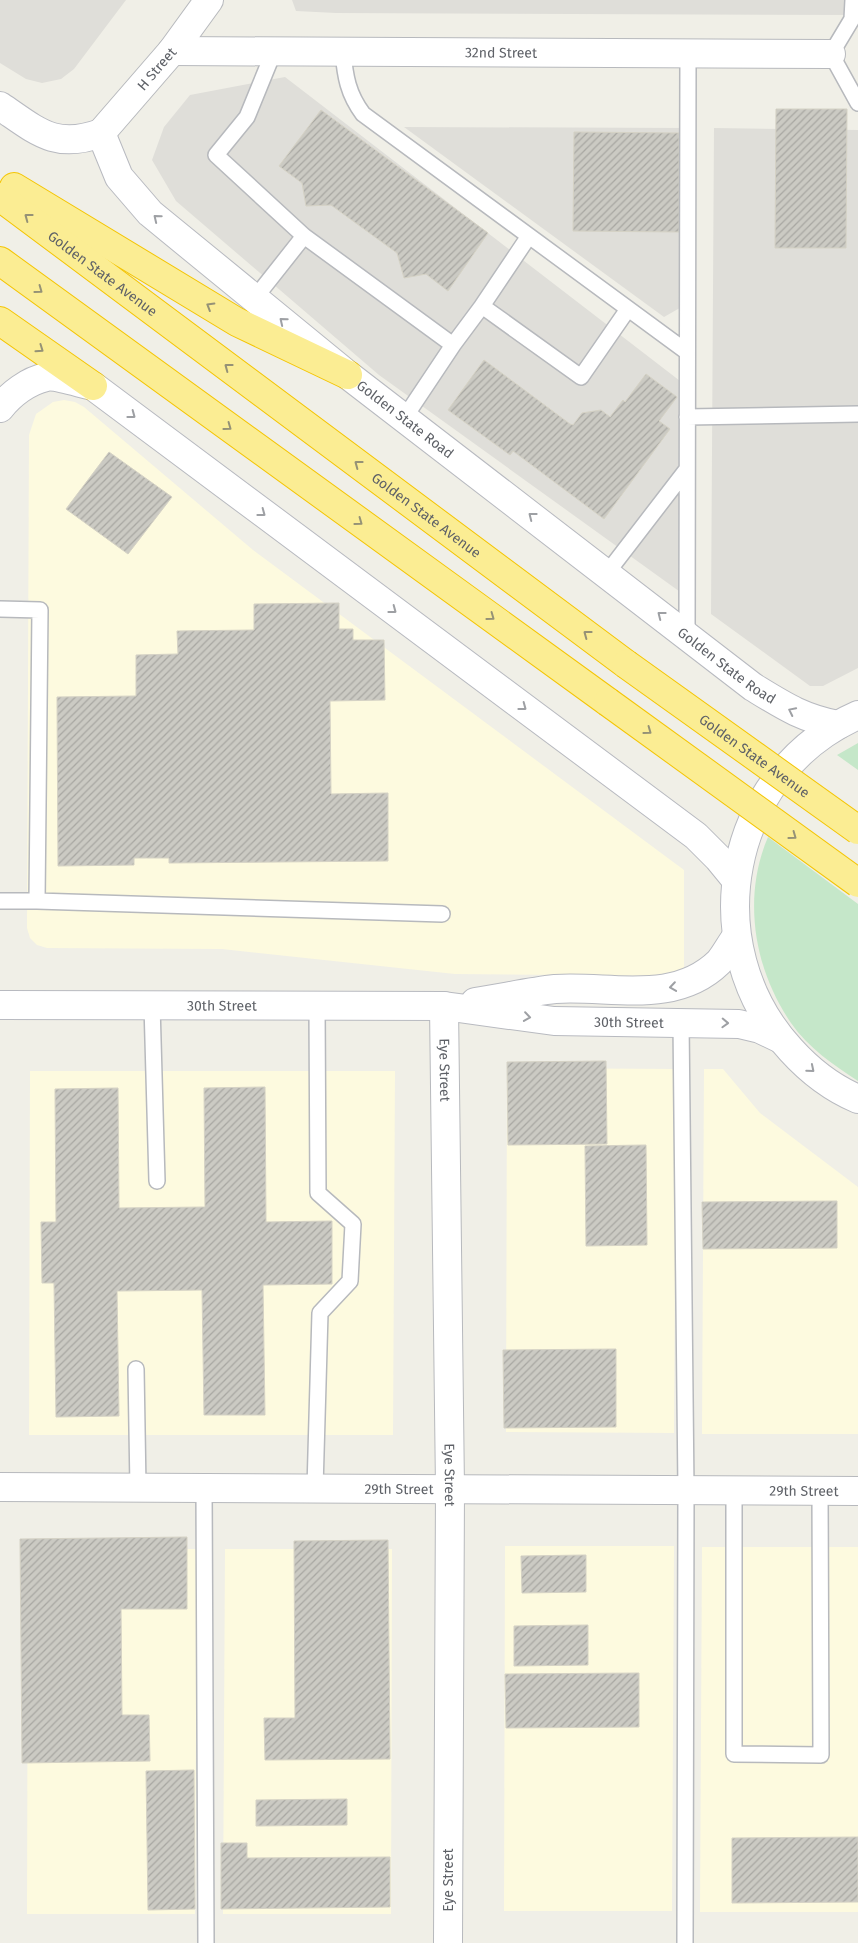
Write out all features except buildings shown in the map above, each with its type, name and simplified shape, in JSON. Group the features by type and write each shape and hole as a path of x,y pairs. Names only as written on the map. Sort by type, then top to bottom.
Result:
{"highway":[{"path":"0,179 237,322 348,374"},
{"name":"Golden State Avenue","path":"0,196 626,664 858,830"},
{"path":"0,262 858,883"},
{"path":"0,321 93,386"}],"street":[{"name":"H Street","path":"101,133 172,51 209,0"},
{"name":"32nd Street","path":"172,51 831,54"},
{"path":"0,106 38,132 57,140 80,141 101,133"},
{"name":"Golden State Road","path":"101,133 119,177 150,213 348,374 753,687 788,709 811,719 848,720"},
{"path":"0,408 8,398 20,390 47,377 93,386 696,836 736,880"},
{"path":"848,720 807,748 780,775 759,807 744,842 736,880 734,908 736,936 752,991 764,1016 781,1039 815,1073 854,1099"},
{"name":"30th Street","path":"444,1006 555,989 654,990 683,986 701,977 720,961 736,936"},
{"name":"30th Street","path":"0,1005 444,1006 554,1021 739,1024 760,1028 781,1039"},
{"name":"Eye Street","path":"444,1006 450,1489 448,1943"},
{"name":"29th Street","path":"0,1487 858,1491"}],"lane":[{"path":"853,0 852,19 831,54 858,103"},
{"path":"274,51 247,117 216,155 304,236 453,345"},
{"path":"343,52 346,84 352,99 363,114 687,352"},
{"path":"687,635 688,54"},
{"path":"255,298 304,236"},
{"path":"405,417 529,236"},
{"path":"482,306 581,377 628,309"},
{"path":"687,417 858,414"},
{"path":"607,573 687,469"},
{"path":"0,609 40,610 37,901"},
{"path":"0,901 442,914"},
{"path":"152,1005 157,1181"},
{"path":"315,1488 320,1313 350,1281 353,1224 318,1193 317,1006"},
{"path":"681,1022 686,1490 685,1943"},
{"path":"136,1369 138,1488"},
{"path":"204,1488 206,1943"},
{"path":"734,1490 734,1754 821,1755 820,1491"}],"shaded area":[{"path":"0,0 126,0 74,69 61,79 42,83 26,79 0,63"},
{"path":"292,0 858,0 856,15 336,13 296,11"},
{"path":"285,77 684,384 683,594 379,375 176,201 152,160 164,127 190,95"},
{"path":"404,127 686,128 685,305 664,317"},
{"path":"714,128 858,130 858,668 823,686 810,686 711,614"},
{"path":"64,400 75,402 84,407 253,550 684,870 684,976 455,974 222,949 47,948 37,945 30,938 27,928 29,435 36,414 53,402"},
{"path":"507,1068 676,1069 674,1433 506,1432"},
{"path":"704,1069 723,1069 760,1113 858,1187 858,1434 702,1434"},
{"path":"30,1071 395,1071 393,1435 29,1435"},
{"path":"505,1546 674,1546 672,1911 504,1911"},
{"path":"702,1547 858,1547 858,1912 700,1912"},
{"path":"28,1549 197,1549 195,1914 27,1914"},
{"path":"225,1549 392,1549 391,1914 223,1914"}],"green space":[{"path":"858,743 858,770 837,755"},
{"path":"768,837 858,904 858,1081 840,1069 805,1040 791,1023 778,1002 768,980 756,933 754,908 755,884 760,860"}]}
